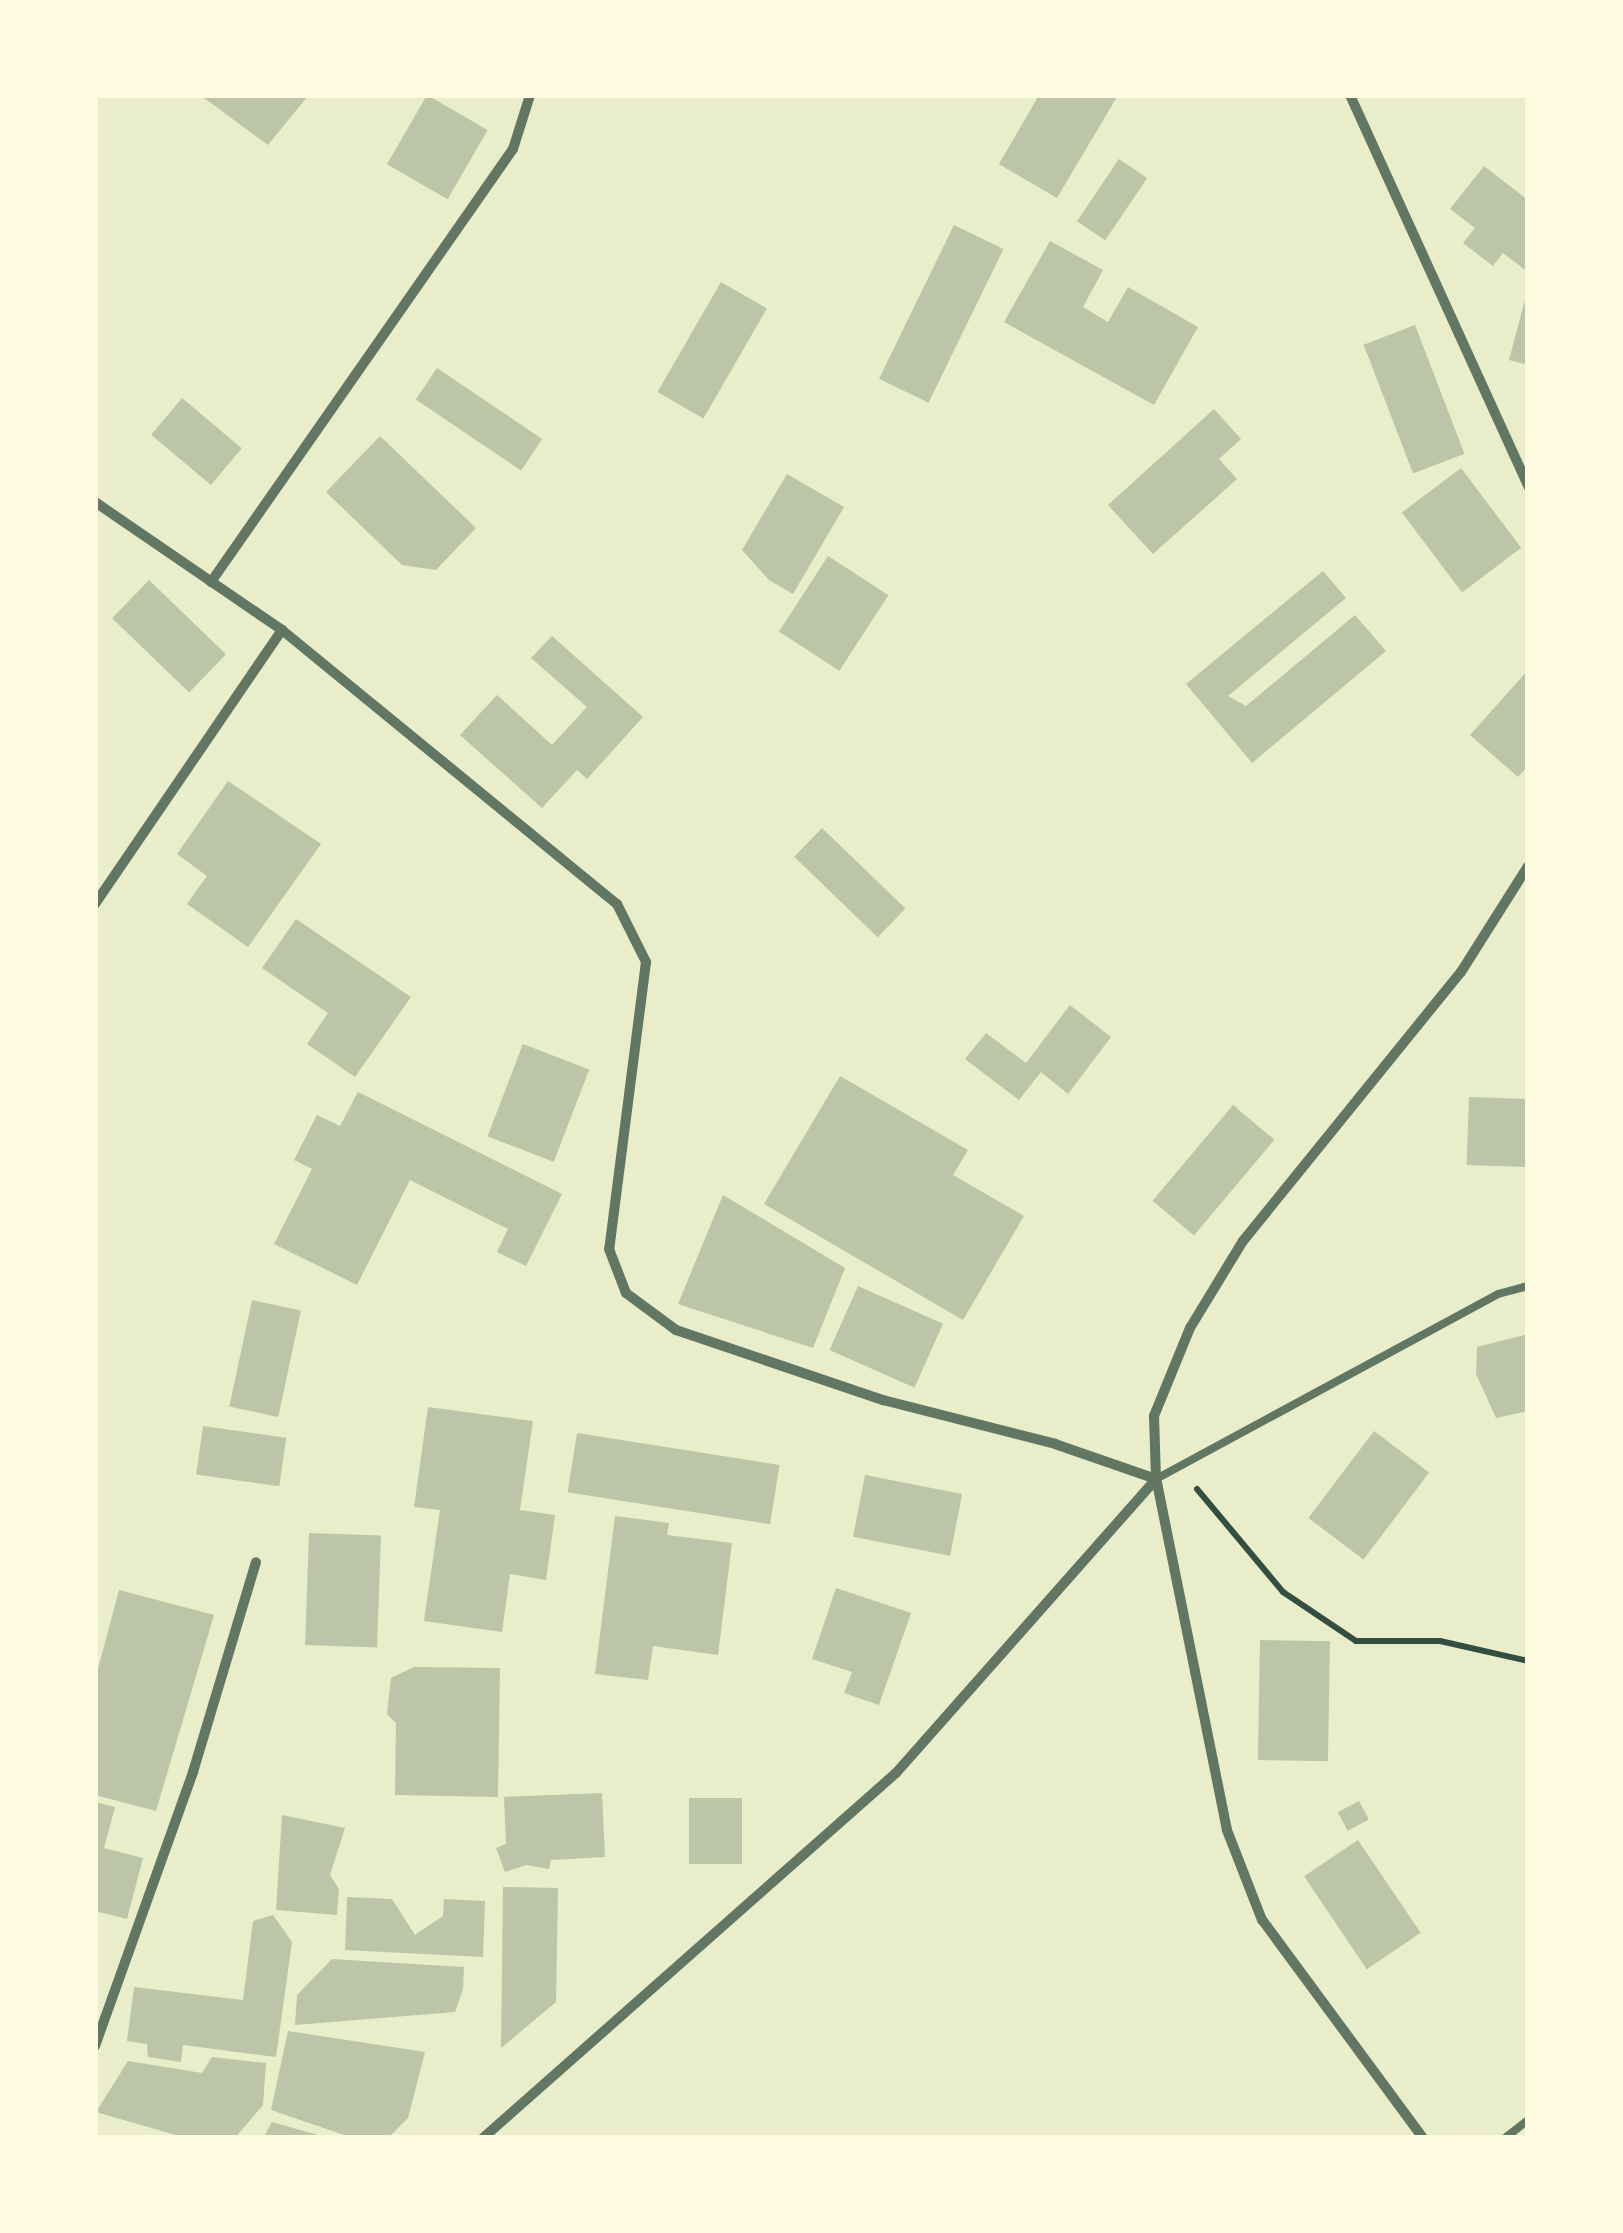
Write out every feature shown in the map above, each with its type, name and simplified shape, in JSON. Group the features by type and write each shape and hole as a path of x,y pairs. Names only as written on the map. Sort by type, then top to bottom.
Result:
{"street":[{"path":"211,582 513,149 530,95"},
{"path":"1350,95 1528,486"},
{"path":"95,502 282,630 617,904 646,962 609,1249 626,1293 676,1330 883,1400 1056,1444 1156,1479"},
{"path":"95,904 282,630"},
{"path":"1424,2138 1262,1920 1227,1830 1156,1479 1154,1416 1190,1328 1243,1241 1462,972 1528,866"},
{"path":"483,2138 896,1773 1156,1479"},
{"path":"95,2046 193,1772 256,1562"}],"lane":[{"path":"1156,1479 1498,1294 1528,1286"},
{"path":"1505,2138 1528,2120"}],"path":[{"path":"1196,1489 1283,1592 1356,1641 1440,1641 1528,1661"}],"building":[{"path":"200,95 305,95 307,97 268,145"},
{"path":"427,95 488,130 448,199 387,164"},
{"path":"1039,95 1118,95 1057,198 999,164"},
{"path":"1119,159 1147,178 1105,240 1077,221"},
{"path":"1484,166 1528,200 1528,272 1503,253 1493,266 1463,243 1475,228 1450,209"},
{"path":"954,225 1003,249 928,403 879,379"},
{"path":"1050,241 1103,270 1083,307 1108,322 1128,287 1198,327 1154,405 1004,322"},
{"path":"721,282 767,308 703,418 658,392"},
{"path":"1528,292 1528,365 1509,360"},
{"path":"1415,325 1464,454 1413,474 1364,345"},
{"path":"437,368 542,439 521,471 416,400"},
{"path":"182,398 242,448 211,485 151,435"},
{"path":"1214,409 1241,439 1219,459 1237,479 1153,554 1108,505"},
{"path":"380,436 476,528 436,570 402,565 326,492"},
{"path":"1461,468 1521,548 1462,592 1402,513"},
{"path":"787,474 844,507 793,594 769,580 742,550"},
{"path":"828,556 888,595 839,671 779,631"},
{"path":"1323,571 1346,598 1228,696 1246,706 1355,615 1386,651 1252,763 1186,684"},
{"path":"149,580 226,654 189,692 112,618"},
{"path":"552,636 643,717 587,779 577,770 542,808 460,735 497,695 552,745 587,707 531,658"},
{"path":"1528,670 1528,766 1518,777 1470,735"},
{"path":"228,781 321,844 248,947 187,904 207,876 177,854"},
{"path":"822,828 905,909 878,937 794,857"},
{"path":"296,919 411,997 355,1077 307,1044 328,1013 262,968"},
{"path":"1070,1005 1111,1037 1068,1094 1041,1072 1019,1100 965,1059 986,1033 1026,1063"},
{"path":"523,1044 589,1069 554,1162 488,1136"},
{"path":"840,1076 968,1150 953,1175 1024,1216 963,1320 764,1204"},
{"path":"358,1092 562,1194 526,1266 497,1252 508,1229 410,1180 357,1285 274,1244 312,1169 294,1160 317,1115 340,1126"},
{"path":"1469,1097 1528,1099 1526,1167 1467,1165"},
{"path":"1233,1105 1274,1140 1194,1235 1153,1201"},
{"path":"723,1195 845,1268 813,1348 678,1304"},
{"path":"858,1286 943,1324 914,1388 830,1350"},
{"path":"252,1300 301,1310 278,1417 229,1407"},
{"path":"1528,1334 1528,1411 1496,1418 1476,1374 1477,1347"},
{"path":"428,1407 533,1421 520,1510 555,1515 546,1580 510,1574 502,1632 424,1621 440,1510 414,1507"},
{"path":"203,1426 286,1438 279,1486 196,1475"},
{"path":"1374,1431 1429,1473 1364,1560 1308,1518"},
{"path":"577,1433 779,1465 770,1524 568,1492"},
{"path":"865,1475 962,1494 950,1556 853,1537"},
{"path":"615,1516 669,1523 667,1535 732,1543 718,1655 653,1646 648,1680 595,1674"},
{"path":"309,1533 381,1536 377,1647 305,1645"},
{"path":"836,1588 911,1613 879,1705 844,1693 852,1672 812,1659"},
{"path":"119,1590 214,1615 156,1811 95,1795 95,1680"},
{"path":"1260,1640 1330,1641 1328,1761 1258,1760"},
{"path":"414,1667 500,1668 498,1797 395,1795 396,1723 387,1714 391,1678"},
{"path":"602,1793 605,1857 551,1860 549,1869 526,1865 505,1872 496,1848 506,1844 504,1797"},
{"path":"689,1798 742,1798 742,1864 689,1864"},
{"path":"1359,1801 1369,1820 1348,1831 1338,1812"},
{"path":"95,1802 115,1807 104,1848 143,1858 127,1919 95,1911"},
{"path":"282,1815 345,1828 330,1875 339,1889 337,1915 276,1910"},
{"path":"1358,1840 1421,1933 1367,1969 1304,1876"},
{"path":"503,1887 558,1888 556,2002 501,2048"},
{"path":"347,1897 392,1899 415,1935 443,1916 444,1899 485,1901 483,1957 345,1950"},
{"path":"273,1915 292,1942 276,2057 183,2045 181,2062 148,2057 147,2044 127,2041 134,1987 243,2000 253,1921"},
{"path":"332,1959 464,1967 463,1989 455,2012 295,2025 297,1995"},
{"path":"288,2031 425,2052 408,2118 388,2138 353,2138 271,2110"},
{"path":"212,2057 266,2063 263,2105 235,2138 186,2138 96,2112 128,2061 202,2073"},
{"path":"272,2122 325,2137 325,2138 263,2138"}]}
